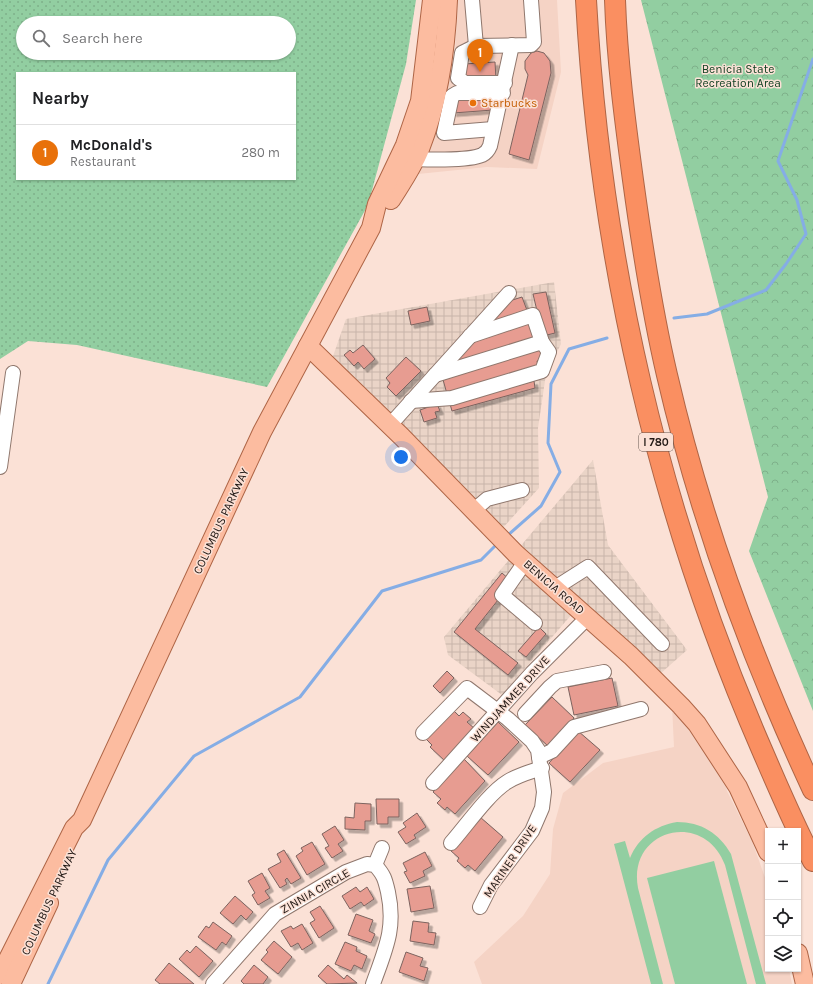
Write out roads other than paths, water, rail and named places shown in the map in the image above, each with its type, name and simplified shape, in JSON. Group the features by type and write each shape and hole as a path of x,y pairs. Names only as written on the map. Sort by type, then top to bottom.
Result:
{"highway":[{"name":"I 780","path":"586,0 594,112 606,208 632,342 654,435 695,576 729,670 778,787 813,861"},
{"name":"I 780","path":"615,0 624,103 641,240 667,376 688,456 730,585 770,693 813,790"}],"main road":[{"name":"COLUMBUS PARKWAY","path":"0,975 74,828 82,820 262,432 371,228 388,206 407,158 420,101 432,0"},
{"name":"COLUMBUS PARKWAY","path":"407,158 420,151 434,105 444,43 448,0"},
{"name":"BENICIA ROAD","path":"308,346 390,425 525,562 588,617 666,689 697,724 738,787 765,846"},
{"name":"COLUMBUS PARKWAY","path":"11,984 82,831 82,820"},
{"path":"801,966 805,984"}],"street":[{"path":"472,0 476,46"},
{"path":"504,88 465,83 458,78 462,53 476,46 531,45 534,42 531,0"},
{"path":"407,158 470,158 481,156 487,152 490,146 504,88 512,45"},
{"path":"493,129 444,132 452,96 456,93 504,88"},
{"path":"390,425 509,293"},
{"path":"411,401 452,398 542,371 549,352 542,342 533,315 470,336"},
{"path":"434,375 542,342"},
{"path":"0,467 13,374"},
{"path":"474,510 487,498 522,490"},
{"path":"525,562 502,595 535,623"},
{"path":"555,588 588,567 662,644"},
{"name":"WINDJAMMER DRIVE","path":"433,783 499,712 532,673 588,617"},
{"path":"525,714 550,687 558,682 604,672"},
{"path":"532,673 550,687"},
{"name":"MARINER DRIVE","path":"423,733 467,688 499,712 532,741 538,750 544,792 542,808 532,831 491,885 480,907"},
{"path":"452,843 481,807 507,782 524,774 540,763 574,727 641,708"},
{"path":"373,984 391,928 392,911 384,874 375,865 382,848"},
{"name":"ZINNIA CIRCLE","path":"213,984 275,914 346,872 367,864 375,865"}],"waterway":[{"path":"674,318 707,314 766,290 806,234 797,200 778,161 813,59"},
{"path":"508,535 541,506 560,472 548,443 551,384 569,349 607,338"},
{"path":"48,984 108,860 194,756 300,697 382,591 481,560 496,545"}],"place":[{"name":"McDonald's","path":"480,72"},
{"name":"Starbucks","path":"473,103"}],"park label":[{"name":"Benicia State Recreation Area","path":"738,76"}]}
